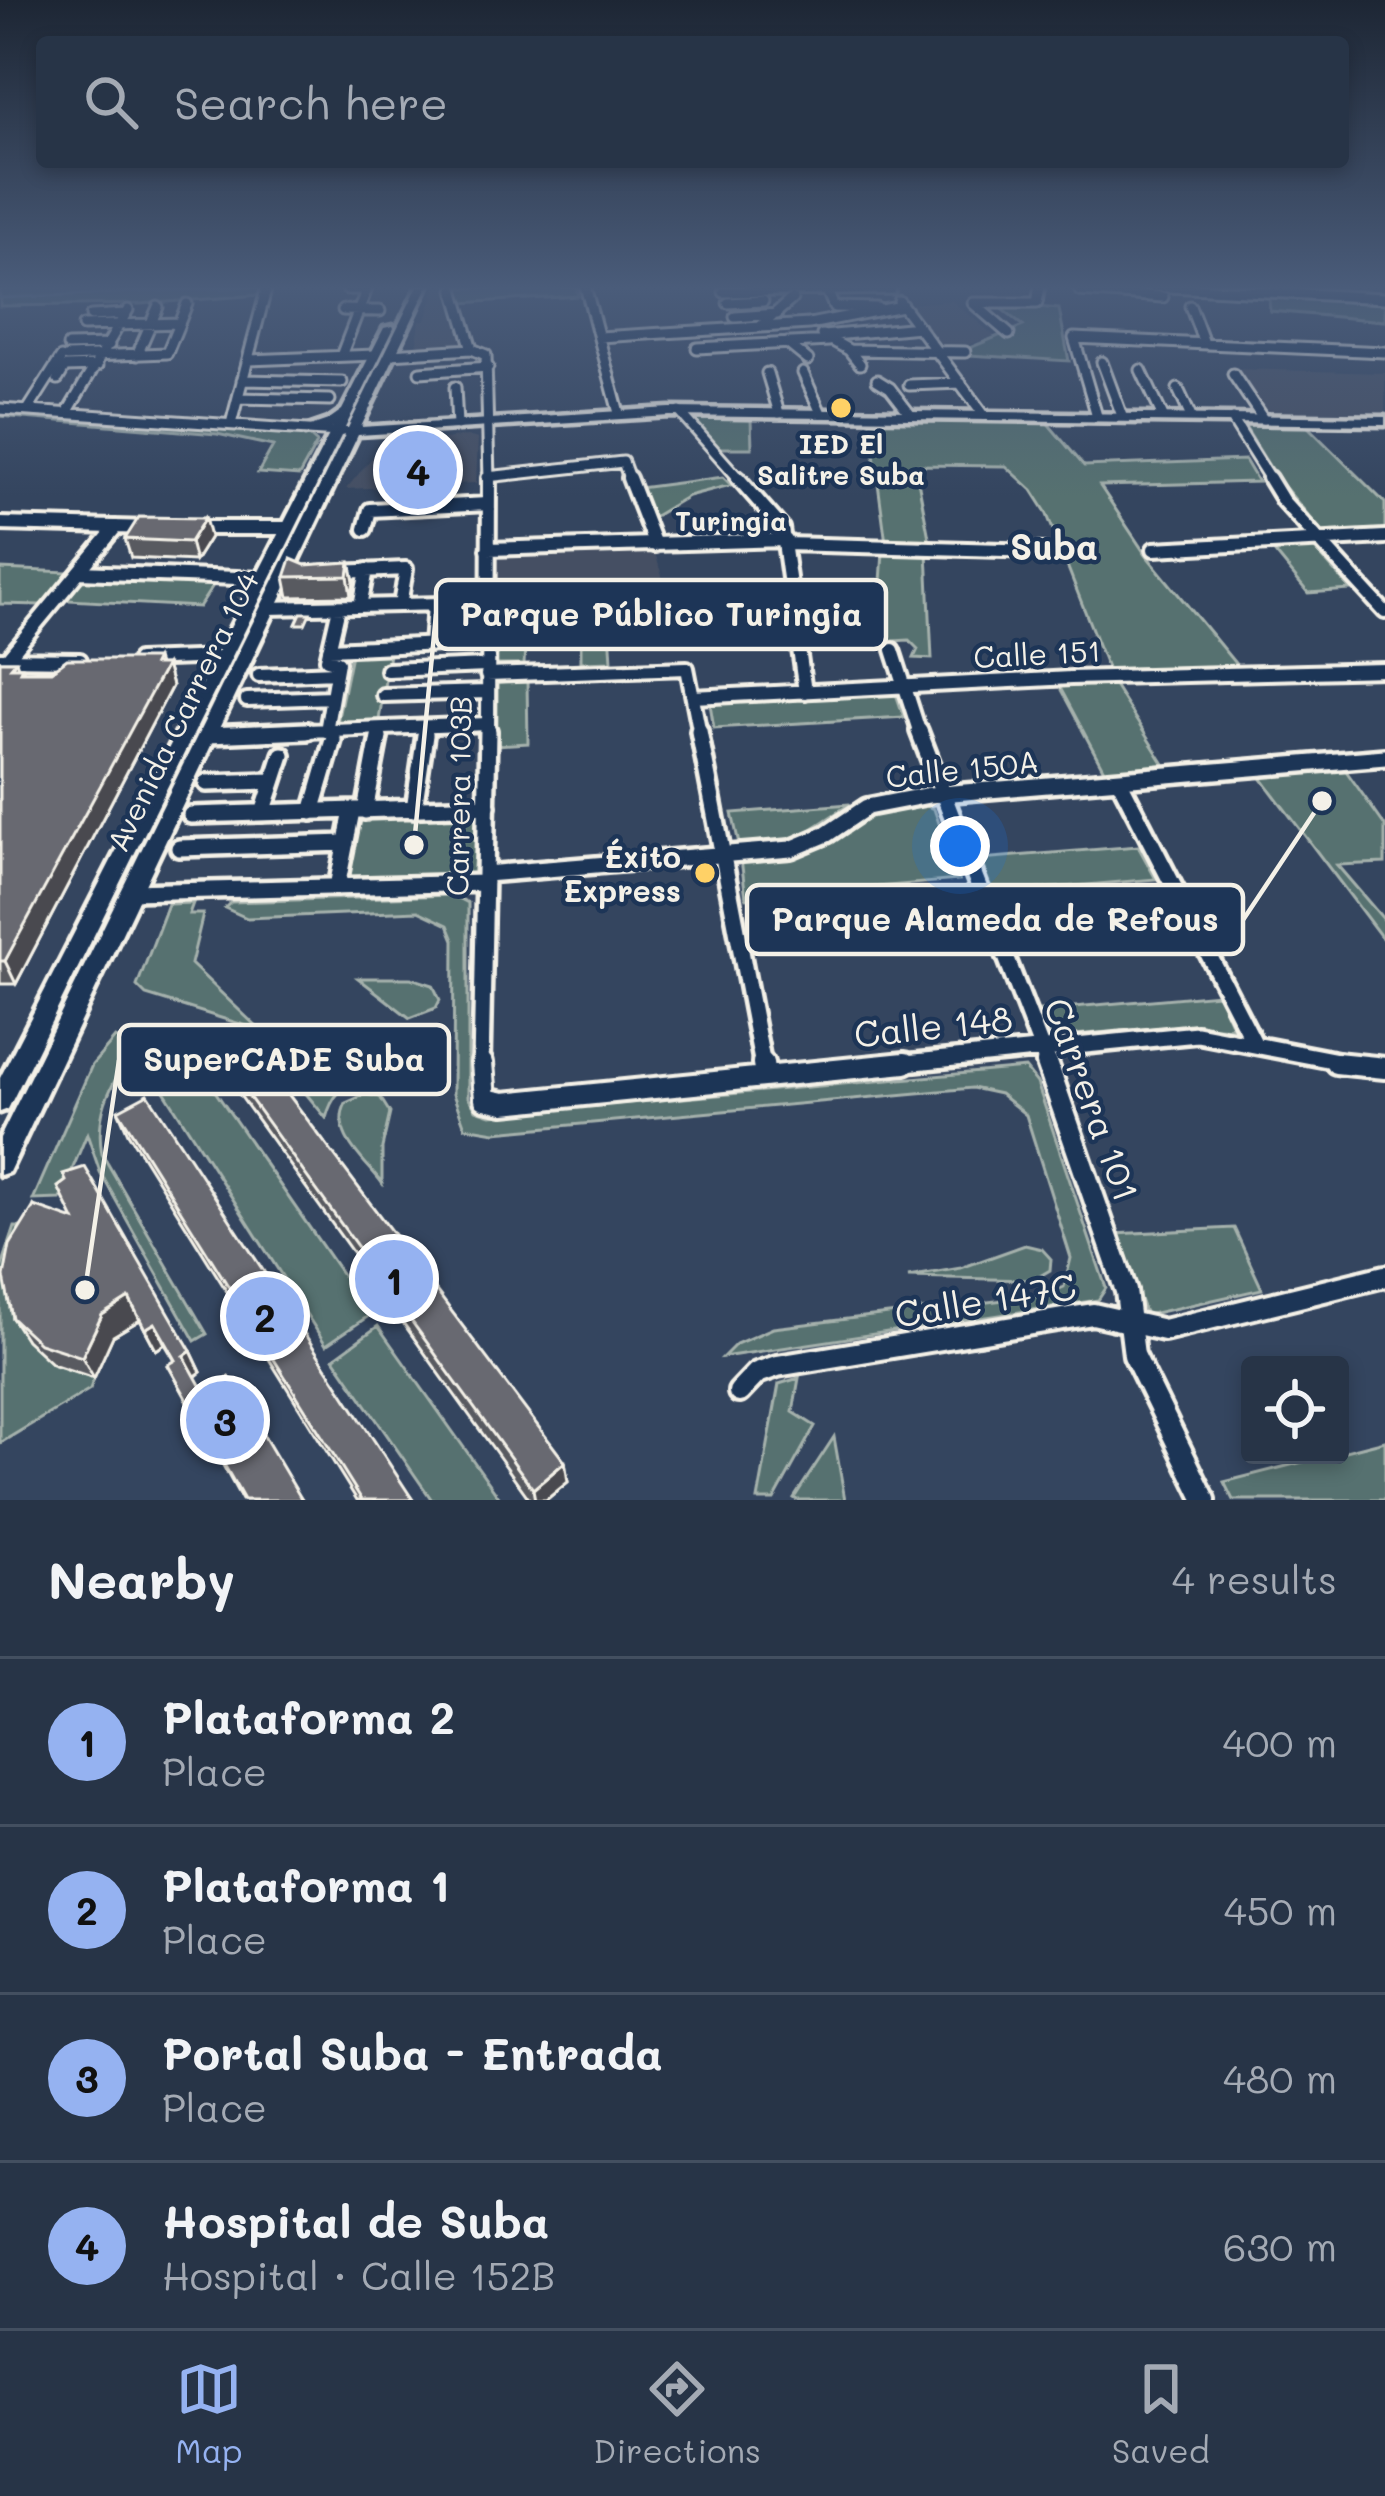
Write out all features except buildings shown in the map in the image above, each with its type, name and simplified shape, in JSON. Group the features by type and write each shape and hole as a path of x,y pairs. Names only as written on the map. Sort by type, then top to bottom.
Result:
{"main road":[{"name":"Avenida Carrera 104","path":"0,1164 208,735 382,356"},
{"path":"541,417 779,412 1385,421"},
{"path":"305,430 354,413 372,427 390,431"},
{"path":"345,432 619,413 854,414"},
{"path":"305,430 324,439 332,459 363,439 390,431"},
{"name":"Avenida Carrera 104","path":"0,1102 288,528 332,459"},
{"path":"79,952 79,961 86,964 104,953"}],"street":[{"path":"67,413 103,356"},
{"path":"65,357 100,361 131,356"},
{"path":"231,424 249,356"},
{"path":"248,360 341,356"},
{"path":"420,372 488,367 486,356"},
{"path":"603,356 619,413"},
{"path":"803,356 808,360"},
{"path":"854,356 860,364"},
{"path":"941,356 984,416"},
{"path":"1078,356 1097,416"},
{"path":"55,383 65,357"},
{"path":"28,410 65,357"},
{"path":"1102,362 1122,416"},
{"name":"Carrera 103B","path":"485,1099 481,1086 488,806 488,367"},
{"path":"1142,370 1163,417"},
{"path":"803,373 821,413"},
{"path":"767,374 779,412"},
{"path":"1234,374 1263,419"},
{"path":"242,380 342,382"},
{"path":"877,380 890,388 910,415"},
{"path":"909,385 961,383"},
{"path":"455,387 457,425"},
{"path":"1178,389 1191,417"},
{"path":"238,398 330,400"},
{"path":"0,409 345,432"},
{"path":"680,414 776,518 786,542 805,692"},
{"path":"1232,418 1283,501 1385,612"},
{"path":"486,473 623,462 655,545"},
{"path":"365,529 370,509 427,511 488,504"},
{"path":"0,524 288,528"},
{"path":"2,662 116,527"},
{"path":"1154,549 1385,537"},
{"path":"488,549 786,542 1044,551"},
{"path":"328,573 406,569 400,605"},
{"path":"360,606 368,570"},
{"path":"80,572 262,579"},
{"path":"268,608 487,604"},
{"path":"431,645 434,605"},
{"path":"312,812 329,735 338,662 327,659 339,607"},
{"path":"329,649 487,642"},
{"name":"Carrera 101","path":"893,650 940,794 1042,1048 1126,1291 1134,1355 1205,1500"},
{"path":"2,662 91,664"},
{"path":"133,664 218,665"},
{"name":"Calle 151","path":"692,697 1385,667"},
{"name":"Calle 151","path":"1240,669 1385,667"},
{"path":"387,670 687,668 765,1076"},
{"path":"259,675 336,672"},
{"path":"383,695 487,692"},
{"path":"248,700 332,697"},
{"path":"208,735 329,735 488,724"},
{"path":"414,808 425,735"},
{"path":"337,887 379,737"},
{"path":"263,813 282,755"},
{"name":"Calle 150A","path":"131,892 485,879 791,849 827,834 867,807 940,794 1385,758"},
{"path":"1119,780 1254,1043"},
{"path":"207,783 273,782"},
{"path":"191,815 488,806"},
{"path":"179,848 346,843"},
{"name":"Calle 148","path":"485,1099 504,1103 1197,1034 1340,1064 1385,1068"},
{"name":"Calle 147C","path":"740,1392 758,1373 820,1358 1093,1314 1128,1320 1147,1330 1164,1330 1385,1276"}],"shaded area":[{"path":"1234,369 1385,373 1385,418 1265,416"},
{"path":"467,436 478,439 476,483 346,489 375,454 406,444"},
{"path":"654,549 668,596 498,604 496,550"}],"green space":[{"path":"986,356 1068,356 1069,361"},
{"path":"0,412 307,434 317,443 299,476 258,473 273,446 217,434 0,416"},
{"path":"869,416 1045,420 1084,466 1245,460 1258,482 1100,486 1146,555 1243,673 1108,670 1046,512 1032,490 1006,466 915,465 930,543 886,543"},
{"path":"689,419 751,420 752,448 718,448"},
{"path":"1242,422 1304,423 1385,503 1385,532 1325,535 1276,477"},
{"path":"723,477 731,485 688,496 651,518 639,488"},
{"path":"1313,547 1351,590 1308,593 1272,549"},
{"path":"883,552 927,552 932,659 914,658 918,649 909,640 877,642"},
{"path":"0,569 70,572 41,605 0,604"},
{"path":"86,575 216,581 199,607 67,600"},
{"path":"527,602 524,665 496,665 498,604"},
{"path":"609,613 612,661 581,662 581,614"},
{"path":"390,647 379,720 337,723 350,659 327,659 329,649"},
{"path":"527,681 528,743 497,745 497,683"},
{"path":"1112,682 1164,764 1105,772 1059,686"},
{"path":"896,694 904,717 714,728 710,704"},
{"path":"1344,768 1385,826 1385,863 1337,865 1385,921 1385,942 1259,775"},
{"path":"920,803 934,809 959,880 746,898 741,859 810,851 829,843 860,818"},
{"path":"850,804 800,835 760,843 739,844 732,813"},
{"path":"479,811 473,875 346,881 359,816"},
{"path":"1138,846 1156,879 993,893 980,859"},
{"path":"453,895 468,903 468,1097 476,1110 491,1115 1025,1068 1037,1083 1106,1288 1098,1300 723,1357 736,1344 773,1328 1045,1295 1064,1287 1071,1258 1026,1115 1000,1094 972,1088 495,1132 465,1127 453,1094 454,940 448,925 418,911 247,918 225,908 231,902"},
{"path":"193,903 189,914 203,914 191,964 260,1030 146,995 137,986 168,904"},
{"path":"358,978 411,978 433,985 440,1000 436,1008 410,1018"},
{"path":"1218,994 1233,1028 1187,1025 1052,1037 1040,1010"},
{"path":"115,1038 124,1041 128,1057 105,1103 102,1154 207,1334 195,1341 100,1172 87,1134 60,1199 33,1200 92,1065"},
{"path":"267,1046 376,1077 408,1092 371,1082 349,1085 332,1102 326,1118"},
{"path":"191,1063 370,1315 326,1345 164,1091 169,1069"},
{"path":"366,1094 380,1097 390,1113 382,1148 382,1183 351,1146 342,1125 346,1103"},
{"path":"15,1227 46,1228 26,1340 52,1364 94,1378 90,1389 0,1443 0,1272"},
{"path":"1234,1228 1262,1289 1146,1315 1115,1234"},
{"path":"1025,1245 1042,1249 1051,1259 1050,1270 1033,1280 908,1277 961,1268"},
{"path":"378,1326 501,1500 432,1500 334,1358"},
{"path":"799,1378 793,1412 815,1426 774,1500 758,1500 779,1384"},
{"path":"834,1437 845,1500 797,1500 794,1498"},
{"path":"1385,1441 1385,1500 1233,1500 1224,1482 1295,1464 1349,1464 1349,1450"}],"place":[{"name":"IED El Salitre Suba","path":"841,408"},
{"name":"Hospital de Suba","path":"418,470"},
{"name":"Parque Alameda de Refous","path":"1322,801"},
{"name":"Parque Público Turingia","path":"414,845"},
{"name":"Éxito Express","path":"705,873"},
{"name":"Plataforma 2","path":"394,1279"},
{"name":"SuperCADE Suba","path":"85,1290"},
{"name":"Plataforma 1","path":"265,1316"},
{"name":"Portal Suba - Entrada","path":"225,1420"}],"district":[{"name":"Turingia","path":"731,520"},
{"name":"Suba","path":"1054,545"}]}
